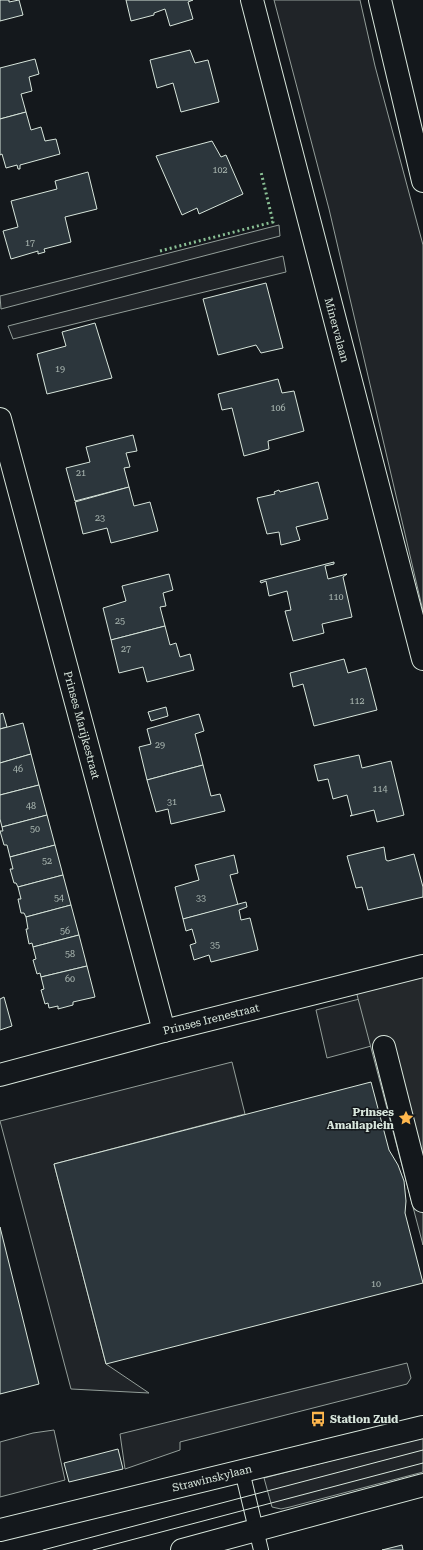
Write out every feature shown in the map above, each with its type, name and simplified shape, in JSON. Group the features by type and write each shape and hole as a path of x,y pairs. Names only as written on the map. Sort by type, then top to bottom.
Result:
{"street":[{"name":"Minervalaan","path":"252,0 423,659"},
{"path":"380,0 423,181"},
{"name":"Prinses Marijkestraat","path":"0,419 164,1031"},
{"name":"Prinses Irenestraat","path":"0,1075 164,1031 423,966"},
{"path":"384,1047 423,1201"},
{"name":"Strawinskylaan","path":"0,1530 423,1427"},
{"path":"182,1550 259,1540 423,1485"}],"lane":[{"path":"242,1471 259,1540"}],"shaded area":[{"path":"274,0 360,0 375,66 423,245 423,611 329,209"},
{"path":"279,225 280,236 1,309 0,296"},
{"path":"283,256 286,272 13,339 8,326"},
{"name":"Prinses Amaliaplein","path":"423,974 423,1245 356,991"},
{"path":"423,983 423,1032 327,1058 316,1010"},
{"path":"232,1062 245,1114 54,1164 106,1364 149,1393 71,1389 0,1121"},
{"path":"407,1363 411,1378 407,1384 180,1442 180,1450 125,1469 120,1434"},
{"path":"54,1430 65,1480 0,1497 0,1442 33,1433"},
{"path":"423,1437 423,1472 290,1507 281,1509 272,1507 264,1478"}],"building":[{"path":"0,0 9,0 9,2 19,0 23,15 0,21"},
{"path":"126,0 193,0 188,2 193,19 170,26 165,9 154,13 154,15 131,21"},
{"path":"190,50 195,63 208,60 219,102 181,112 173,83 157,88 150,60"},
{"path":"35,59 39,74 29,77 32,91 21,94 26,112 0,119 0,68"},
{"path":"26,112 31,130 41,127 45,141 56,139 60,154 20,165 20,169 18,169 17,165 6,168 2,154 0,155 0,119"},
{"path":"212,141 221,157 226,155 243,194 199,214 197,208 182,215 156,156"},
{"path":"88,172 97,209 65,217 71,242 44,249 45,252 38,254 38,251 11,259 3,231 18,227 11,201 57,189 55,181"},
{"path":"266,283 283,348 261,353 256,345 218,355 203,299"},
{"path":"95,323 112,378 47,394 37,354 66,346 62,332"},
{"path":"278,379 282,393 294,391 304,431 268,441 269,449 244,456 232,408 222,410 218,394"},
{"path":"133,435 137,451 126,453 130,467 124,468 129,487 75,501 66,468 90,462 86,447"},
{"path":"318,482 328,519 296,527 300,540 281,545 279,532 267,534 257,498 275,494 274,492 279,490 280,492"},
{"path":"129,487 134,506 150,502 158,531 111,543 107,528 83,534 75,502"},
{"path":"334,562 334,564 325,566 328,579 347,574 343,577 352,617 322,624 324,633 293,641 285,611 291,610 287,591 269,596 266,581 261,583 260,581"},
{"path":"169,574 173,590 163,593 166,606 160,607 165,626 111,640 103,608 126,601 122,586"},
{"path":"165,626 170,645 176,643 180,657 190,654 194,670 147,682 143,667 119,673 111,640"},
{"path":"344,659 348,673 366,668 377,710 314,726 303,684 293,687 290,673"},
{"path":"166,707 168,716 151,721 148,712"},
{"path":"3,713 7,727 0,729 0,714"},
{"path":"199,714 204,731 195,734 203,765 147,780 139,747 151,744 147,729"},
{"path":"23,723 31,754 0,763 0,729"},
{"path":"31,754 39,785 0,795 0,763"},
{"path":"359,755 362,768 391,761 404,815 377,822 374,810 350,816 352,815 347,795 333,799 328,779 318,781 314,765"},
{"path":"203,765 211,796 220,794 225,811 171,824 168,809 156,812 147,780"},
{"path":"39,785 47,815 2,827 0,819 0,795"},
{"path":"47,815 55,845 10,857 7,845 4,845 0,831 3,831 2,827"},
{"path":"55,845 63,875 18,887 16,883 14,883 10,869 13,869 10,857"},
{"path":"384,847 386,860 388,861 414,854 423,887 423,897 368,910 362,887 356,888 347,856"},
{"path":"234,855 238,873 230,875 238,905 183,919 175,887 199,880 195,865"},
{"path":"63,875 71,905 26,917 24,913 21,913 18,899 21,899 18,887"},
{"path":"246,902 247,907 239,910 241,920 250,918 258,950 211,962 209,955 194,960 190,945 196,943 192,929 186,931 183,919"},
{"path":"71,905 79,935 33,947 32,943 29,944 26,929 28,929 26,917"},
{"path":"79,935 87,966 41,977 40,973 37,974 33,960 36,959 33,947"},
{"path":"87,966 95,997 73,1002 73,1005 58,1009 58,1006 49,1008 48,1003 45,1004 41,990 44,989 41,977"},
{"path":"4,997 12,1026 0,1030 0,999"},
{"path":"371,1082 389,1150 398,1165 404,1181 406,1201 405,1213 423,1283 106,1364 54,1164"},
{"path":"0,1227 39,1384 0,1394"},
{"path":"118,1449 123,1469 69,1482 64,1463"},
{"path":"402,1545 403,1550 382,1550"}],"tram line":[{"path":"43,1550 423,1450"},
{"path":"93,1550 423,1463"}],"hedge":[{"path":"160,251 273,222 261,172"}],"place":[{"name":"Prinses Amaliaplein","path":"406,1118"},
{"name":"Station Zuid","path":"318,1419"}]}
